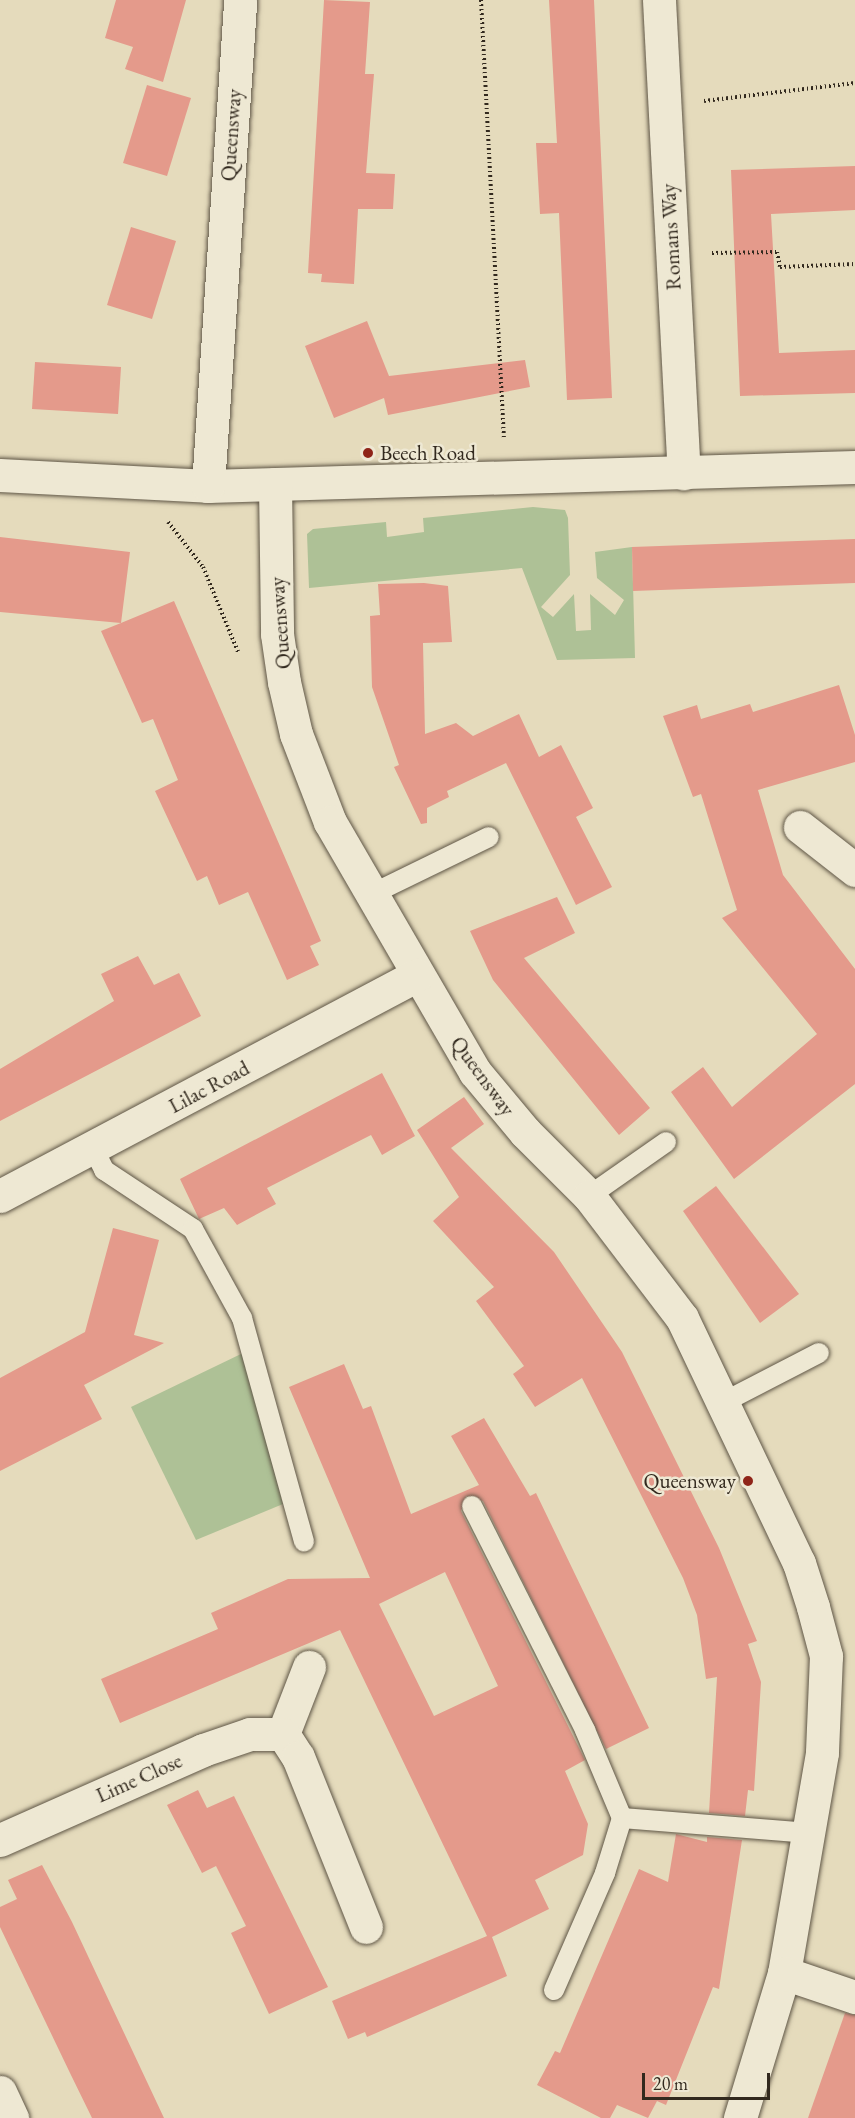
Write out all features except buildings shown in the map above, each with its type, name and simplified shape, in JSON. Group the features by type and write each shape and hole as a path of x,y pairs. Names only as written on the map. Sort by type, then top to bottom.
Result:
{"street":[{"name":"Queensway","path":"208,486 240,0"},
{"name":"Romans Way","path":"658,0 684,473"},
{"path":"0,475 208,486 855,468"},
{"name":"Queensway","path":"276,484 277,634 284,682 296,734 330,822 370,895 476,1072 525,1132 589,1196 682,1318 799,1563 826,1656 822,1753 784,1973 741,2118"},
{"path":"800,826 852,860"},
{"name":"Lilac Road","path":"0,1196 417,975"},
{"path":"309,1667 283,1734 298,1757 366,1927"},
{"name":"Lime Close","path":"0,1839 203,1750 250,1734 283,1734"},
{"path":"784,1973 855,1997"},
{"path":"0,2092 12,2118"}],"lane":[{"path":"370,895 489,837"},
{"path":"589,1196 666,1142"},
{"path":"93,1148 104,1170 193,1229 242,1318 304,1542"},
{"path":"722,1403 819,1353"},
{"path":"472,1506 585,1730 622,1818 605,1873 554,1990"},
{"path":"622,1818 809,1833"}],"path":[{"path":"481,0 506,479"},
{"path":"664,104 855,83"},
{"path":"672,254 777,252 780,267 855,264"},
{"path":"159,485 162,514 202,567 246,670 284,682"}],"green space":[{"path":"533,507 565,510 568,518 570,575 541,607 553,617 574,594 576,631 591,630 590,594 615,615 624,600 597,578 595,552 632,547 635,658 557,660 522,568 309,588 307,534 313,529 386,522 387,537 424,532 423,518"},
{"path":"243,1353 283,1504 196,1540 131,1407"}],"place":[{"name":"Beech Road","path":"368,453"},
{"name":"Queensway","path":"748,1481"}]}
